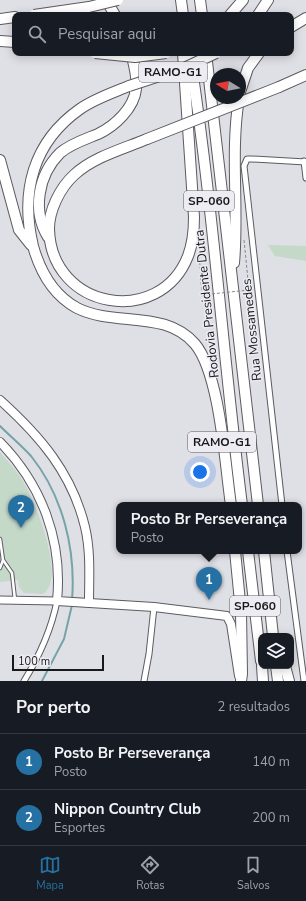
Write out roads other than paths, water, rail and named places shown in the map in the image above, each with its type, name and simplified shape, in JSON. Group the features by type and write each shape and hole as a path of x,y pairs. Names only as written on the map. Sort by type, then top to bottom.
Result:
{"highway":[{"path":"106,0 113,12"},
{"path":"54,12 89,7 118,0"},
{"path":"181,0 182,12"},
{"path":"200,0 202,12"},
{"path":"233,12 243,0"},
{"path":"260,12 268,0"},
{"path":"0,19 12,17"},
{"path":"294,25 306,18"},
{"path":"0,41 12,42"},
{"path":"125,56 143,56"},
{"path":"132,56 137,89 134,99 125,113 100,133 60,153 45,177 40,189 38,203 43,228 50,239 63,274 83,292 94,297 121,301 151,295 162,290 181,269 188,256 193,236 194,217 183,56"},
{"name":"Rodovia Presidente Dutra","path":"189,56 202,136 221,324 242,502"},
{"name":"SP-060","path":"206,56 258,502"},
{"name":"RAMO-G1","path":"210,56 184,68 129,86 95,101 67,120 42,149 30,182 28,199 30,233 34,249 43,273 53,289 76,308 105,318 149,321 171,326 185,334 204,357 212,379 231,502"},
{"path":"246,74 248,68 257,56"},
{"path":"50,239 49,223 58,197 73,176 96,161 147,139 306,76"},
{"path":"232,283 236,238 234,144 238,104"},
{"path":"0,160 19,230 34,249"},
{"path":"235,554 241,612 241,681"},
{"name":"SP-060","path":"248,554 258,636"},
{"name":"SP-060","path":"264,554 273,633"},
{"path":"268,588 276,604 279,633"},
{"path":"262,669 263,681"},
{"path":"276,669 278,681"},
{"path":"286,669 289,681"}],"main road":[{"path":"0,400 38,437 52,453 67,478 85,527 89,571 85,603"},
{"path":"0,442 11,453 30,479 44,507 58,554 59,582 57,601 154,607 227,616 230,620 238,675 241,681"}],"street":[{"name":"Rua Mossamedes","path":"282,502 244,166 247,160 252,159 305,161"},
{"path":"305,161 306,178"},
{"path":"288,554 304,670 304,681"},
{"path":"0,600 57,601 52,626 44,645 24,681"},
{"path":"144,681 150,654 154,607"}],"lane":[{"path":"0,540 3,560 12,573 15,600"},
{"path":"0,568 3,560"}],"waterway":[{"path":"0,426 31,456 51,488 59,506 65,524 72,562 72,600"},
{"path":"42,681 64,639 72,605"}],"place":[{"name":"Nippon Country Club","path":"21,528"},
{"name":"Posto Br Perseverança","path":"209,600"}]}
